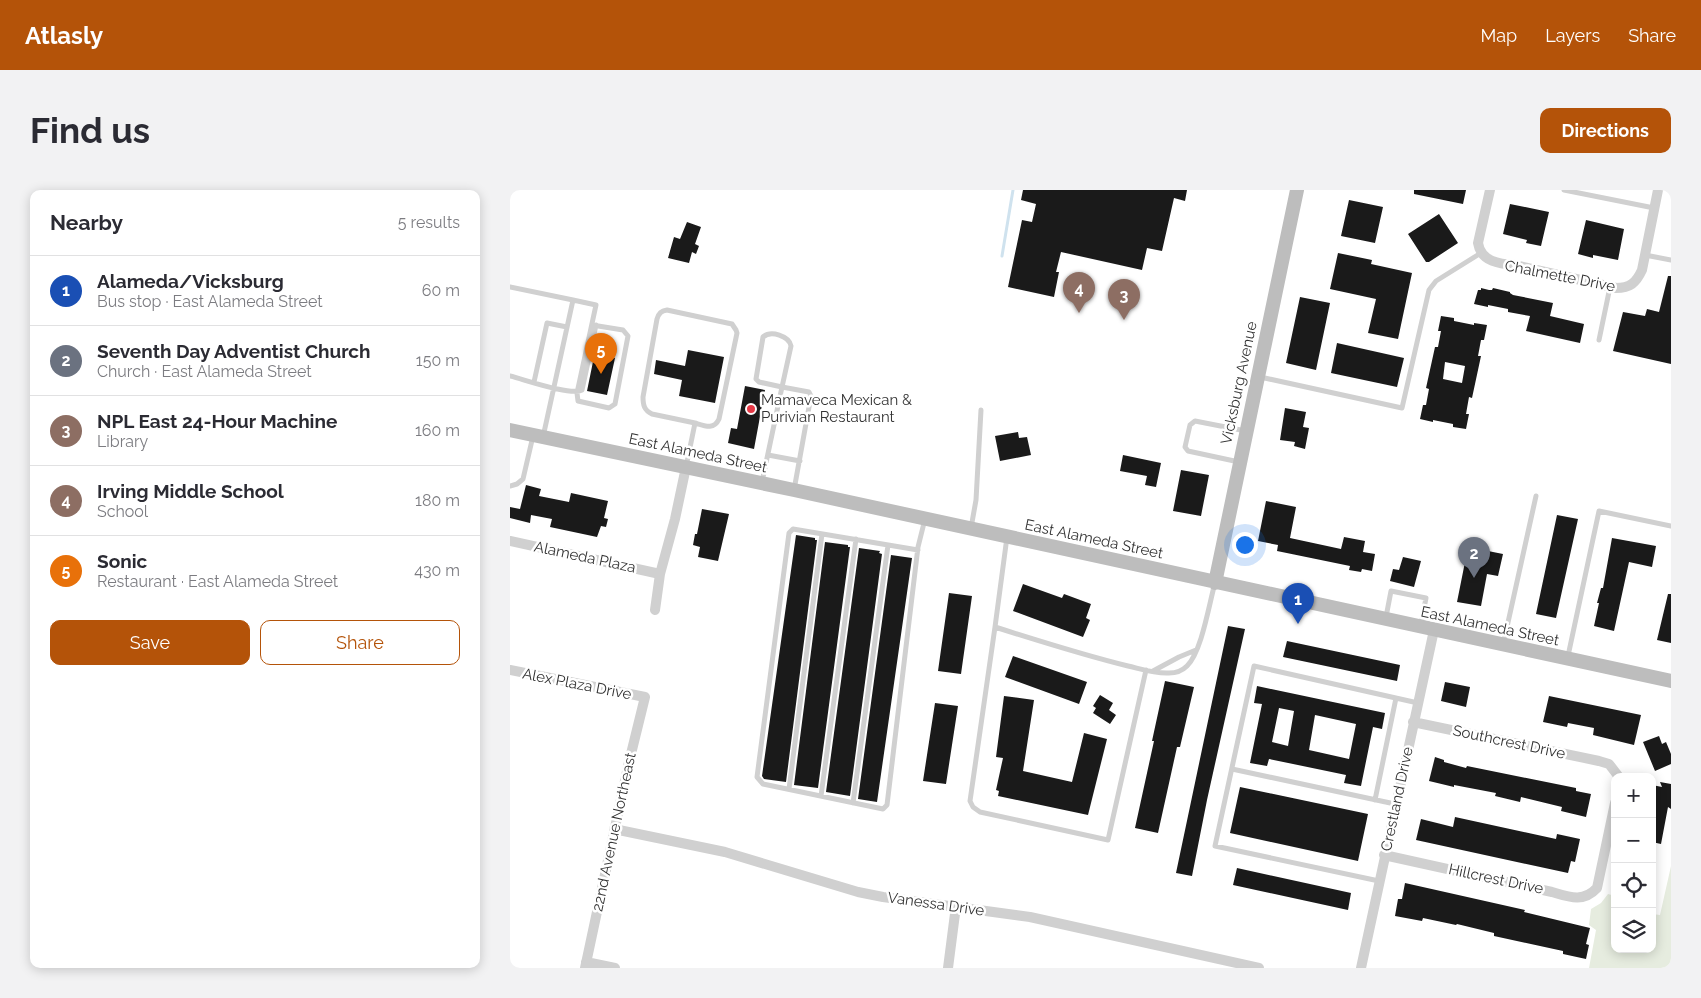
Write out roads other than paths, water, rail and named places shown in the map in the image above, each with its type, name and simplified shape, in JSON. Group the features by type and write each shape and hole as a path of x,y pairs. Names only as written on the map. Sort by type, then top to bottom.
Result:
{"street":[{"name":"Vicksburg Avenue","path":"1215,583 1297,190"},
{"path":"1481,253 1478,243 1479,235 1490,190"},
{"name":"Chalmette Drive","path":"1481,253 1496,263 1515,265 1610,287 1627,287 1636,282 1642,270 1658,190"},
{"name":"East Alameda Street","path":"510,430 1671,681"},
{"path":"655,610 660,574 675,519 686,467"},
{"name":"Alameda Plaza","path":"510,541 660,574"},
{"name":"Crestland Drive","path":"1361,968 1418,703 1428,629"},
{"name":"Alex Plaza Drive","path":"510,670 645,697"},
{"name":"22nd Avenue Northeast","path":"585,965 645,697"},
{"name":"Southcrest Drive","path":"1413,722 1605,762 1616,773"},
{"name":"Hillcrest Drive","path":"1384,855 1552,892 1575,899 1585,897 1597,888 1600,881 1603,855 1612,818"},
{"name":"Vanessa Drive","path":"614,829 733,854 858,892 1030,918 1259,968"},
{"path":"948,968 956,906"},
{"path":"585,965 615,968"}],"lane":[{"path":"1564,190 1654,208"},
{"path":"1257,377 1402,408 1429,290 1436,281 1481,253"},
{"path":"1645,255 1671,260"},
{"path":"510,287 596,305 594,325 577,393 578,401 609,408 615,404 628,336 623,330 594,325"},
{"path":"1599,340 1610,287"},
{"path":"510,486 517,484 523,479 554,388 572,300"},
{"path":"662,310 732,324 736,330 737,334 720,419 712,426 695,423 652,414 646,411 643,406 657,319 662,310"},
{"path":"534,382 546,323 567,327"},
{"path":"762,484 782,387 791,346 786,338 771,334 766,334 763,338 756,379 759,382 782,387 808,392 811,396 794,490"},
{"path":"510,376 577,393"},
{"path":"971,529 976,500 981,410"},
{"path":"1240,462 1188,451 1185,447 1188,432 1190,425 1195,421 1246,432"},
{"path":"686,467 695,423"},
{"path":"768,455 800,461"},
{"path":"1503,645 1536,496"},
{"path":"1567,659 1599,511 1671,526"},
{"path":"918,550 793,529 789,533 757,777 763,784 883,809 887,805 918,550 925,519"},
{"path":"789,789 822,534"},
{"path":"1008,537 970,801 973,807 980,812 1108,840 1146,670"},
{"path":"821,796 856,539"},
{"path":"853,803 888,545"},
{"path":"995,627 1086,655 1146,670 1168,673 1177,672 1186,667 1196,650 1203,632 1215,583"},
{"path":"1385,619 1391,591 1426,598 1428,629"},
{"path":"1152,671 1196,650"},
{"path":"1379,881 1215,846 1254,666 1418,703"},
{"path":"1374,800 1396,698"},
{"path":"1232,769 1395,804"}],"waterway":[{"path":"1002,256 1013,190"}],"place":[{"name":"Irving Middle School","path":"1079,313"},
{"name":"NPL East 24-Hour Machine","path":"1124,320"},
{"name":"Sonic","path":"601,374"},
{"name":"Mamaveca Mexican & Purivian Restaurant","path":"751,409"},
{"name":"Seventh Day Adventist Church","path":"1474,578"},
{"name":"Alameda/Vicksburg","path":"1298,624"}]}
